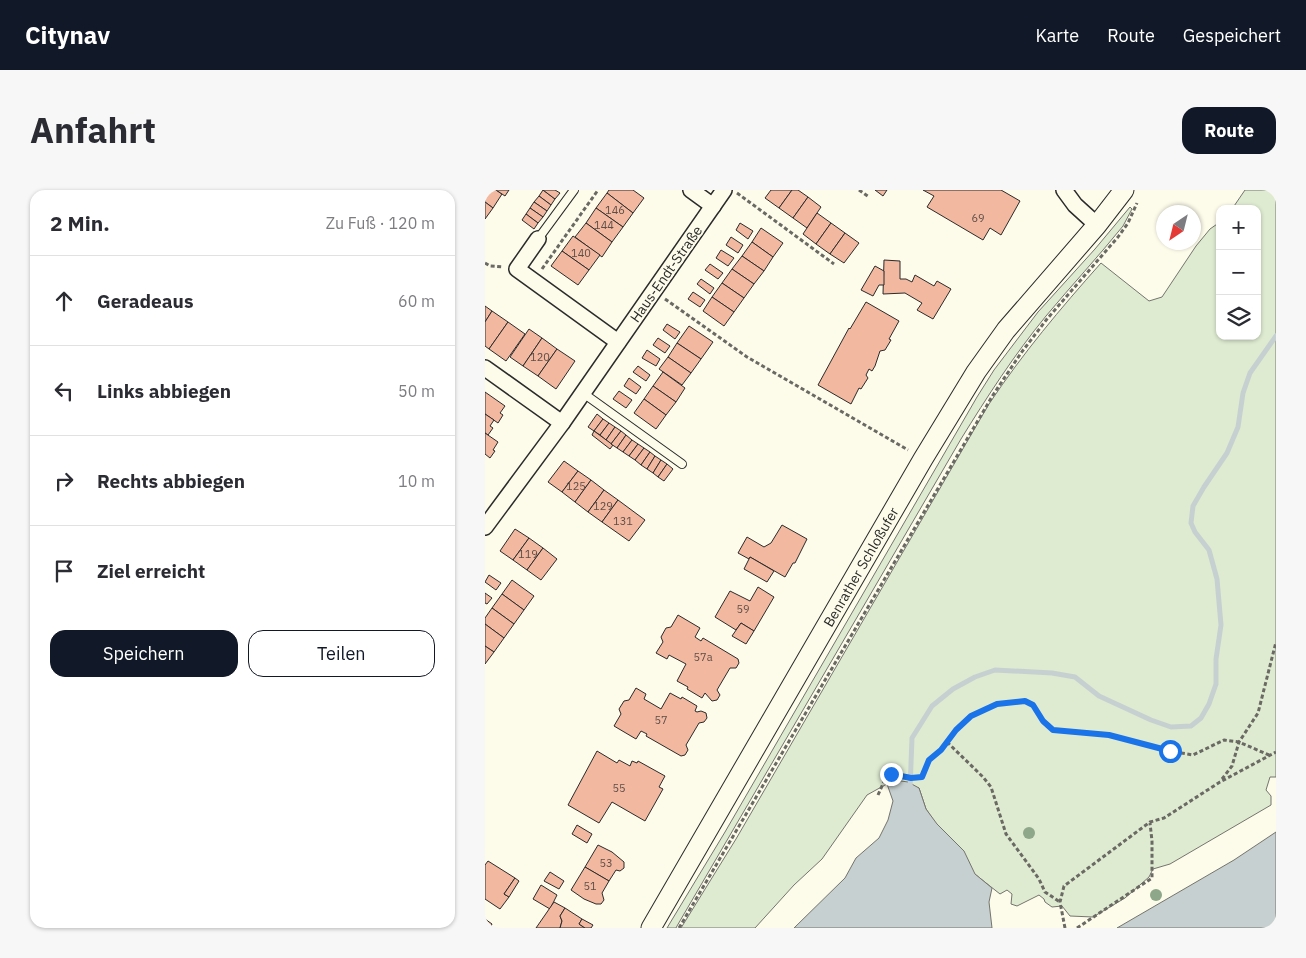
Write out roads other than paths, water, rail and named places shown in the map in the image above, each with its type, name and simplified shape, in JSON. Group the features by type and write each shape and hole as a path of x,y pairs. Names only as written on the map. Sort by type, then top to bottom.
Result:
{"street":[{"path":"691,190 713,206"},
{"name":"Haus-Endt-Straße","path":"485,527 562,424 724,190"},
{"path":"1064,190 1075,205 1097,225"},
{"name":"Benrather Schloßufer","path":"651,928 976,372 1006,330 1097,225 1130,196"},
{"path":"538,239 517,268 618,342"},
{"path":"485,368 562,424"}],"lane":[{"path":"538,239 574,190"},
{"path":"583,393 682,464"}],"waterway":[{"path":"910,790 912,738 932,706 953,689 975,677 995,670 1052,673 1075,677 1099,696 1171,727 1191,726 1201,718 1209,704 1216,684 1216,659 1221,625 1217,579 1209,550 1195,532 1191,523 1193,506 1227,453 1238,427 1243,393 1250,373 1276,336"}]}
